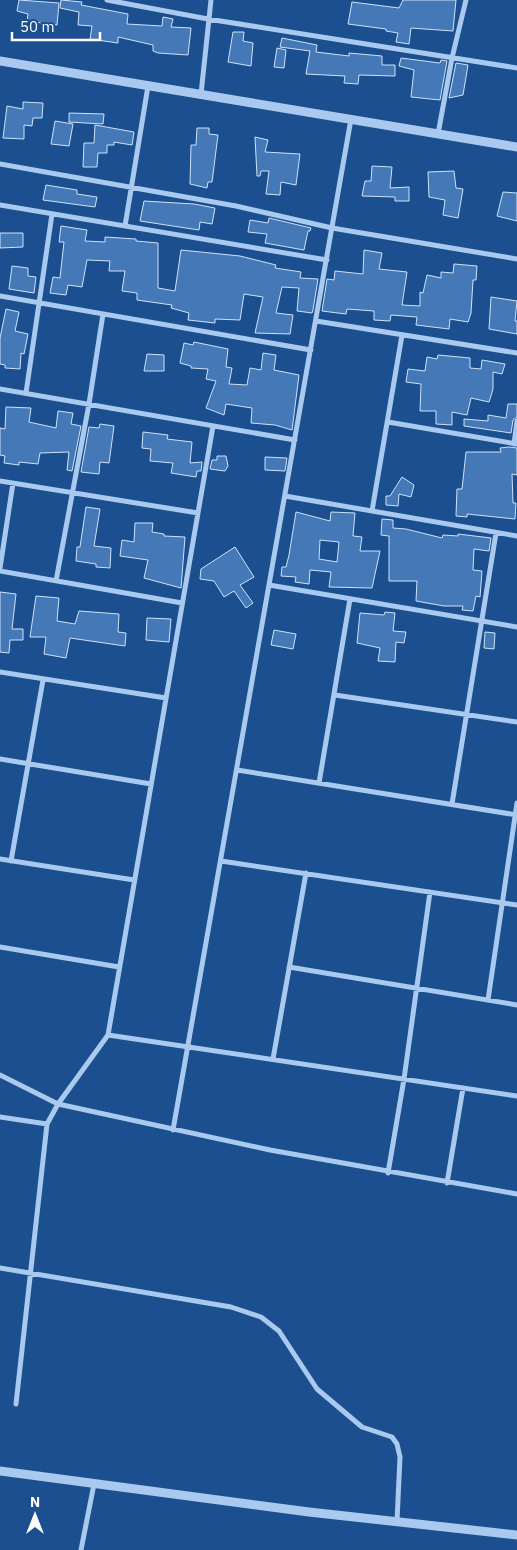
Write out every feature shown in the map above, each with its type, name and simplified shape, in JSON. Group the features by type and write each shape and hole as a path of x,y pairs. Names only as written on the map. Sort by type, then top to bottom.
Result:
{"street":[{"path":"110,0 208,19 517,68"},
{"path":"200,94 211,0"},
{"path":"438,134 452,58 466,0"},
{"path":"0,61 517,147"},
{"path":"125,226 148,86"},
{"path":"173,1130 351,120"},
{"path":"0,164 236,206 332,228 517,259"},
{"path":"0,205 326,260"},
{"path":"26,393 52,214"},
{"path":"0,296 311,350"},
{"path":"56,581 89,404 103,314"},
{"path":"316,321 517,353"},
{"path":"372,511 402,335"},
{"path":"0,388 295,440"},
{"path":"388,422 515,444 517,420"},
{"path":"16,1404 47,1124 58,1104 108,1034 213,426"},
{"path":"0,481 198,512"},
{"path":"13,483 0,569 56,581 182,603"},
{"path":"285,496 517,536"},
{"path":"452,804 496,533"},
{"path":"269,585 517,627"},
{"path":"319,784 350,599"},
{"path":"0,672 166,698"},
{"path":"11,860 43,680"},
{"path":"335,695 517,722"},
{"path":"0,759 151,784"},
{"path":"237,770 516,815"},
{"path":"488,1000 517,803"},
{"path":"0,859 134,880"},
{"path":"221,860 517,905"},
{"path":"273,1059 306,874"},
{"path":"388,1173 404,1079 430,892"},
{"path":"0,947 119,966"},
{"path":"289,968 517,1006"},
{"path":"108,1034 517,1096"},
{"path":"0,1075 58,1104 173,1130 388,1173 517,1194"},
{"path":"447,1183 463,1088"},
{"path":"0,1117 47,1124"},
{"path":"0,1268 231,1307 261,1317 279,1330 317,1389 362,1427 392,1437 397,1444 400,1457 397,1522"},
{"path":"0,1471 397,1522 517,1535"},
{"path":"81,1550 94,1484"}],"building":[{"path":"19,0 59,3 57,25 27,21 28,14 17,11"},
{"path":"61,0 82,2 81,5 128,14 127,24 162,26 163,17 173,19 171,27 191,28 188,55 158,53 153,51 153,45 118,37 118,43 90,39 92,26 78,25 79,12 60,8"},
{"path":"403,0 456,0 453,31 411,28 409,44 396,42 398,33 386,31 386,29 348,24 352,2 399,8"},
{"path":"233,32 244,32 243,41 253,43 251,66 228,62"},
{"path":"282,38 317,45 316,52 349,56 349,53 382,56 382,65 395,65 395,76 359,75 358,84 344,83 345,76 306,74 310,51 280,47"},
{"path":"277,48 286,50 284,68 274,67"},
{"path":"401,58 440,63 441,60 447,61 440,100 411,97 414,70 399,66"},
{"path":"456,63 468,65 463,95 449,98"},
{"path":"23,102 43,103 42,118 33,118 32,126 24,125 24,139 3,138 7,106 23,109"},
{"path":"69,113 104,114 103,124 69,122"},
{"path":"55,121 73,124 69,146 51,144"},
{"path":"95,125 134,132 132,145 114,142 114,145 107,145 107,153 98,153 97,167 83,167 84,143 94,143"},
{"path":"197,128 209,128 209,134 218,135 212,182 208,182 207,188 190,184 191,145 196,145"},
{"path":"255,137 268,140 265,152 300,154 296,185 281,182 280,195 266,194 269,171 261,171 260,176 257,176"},
{"path":"372,166 392,167 390,188 409,187 409,201 395,201 395,197 362,196 365,181 371,181"},
{"path":"454,171 456,188 463,189 458,218 443,215 445,200 429,197 428,172"},
{"path":"46,185 77,190 77,194 97,197 95,207 43,200"},
{"path":"503,192 517,193 517,221 497,216"},
{"path":"144,201 194,204 215,208 212,224 200,222 199,230 140,221"},
{"path":"269,218 311,228 308,231 304,250 265,243 267,234 248,232 250,220 268,223"},
{"path":"61,226 87,230 85,241 105,242 105,237 158,243 158,288 175,291 181,250 240,256 276,265 275,268 301,272 300,278 318,279 312,313 297,311 299,288 282,287 276,313 293,315 290,334 255,333 263,297 244,294 240,320 215,319 215,323 188,320 189,313 171,308 172,305 137,300 137,293 122,291 125,271 109,271 110,261 87,260 82,287 68,285 66,295 50,293 53,277 60,278 64,242 59,242"},
{"path":"0,233 23,233 23,247 0,248"},
{"path":"364,250 382,253 379,269 407,272 402,305 420,306 420,292 423,293 427,275 441,278 441,272 453,273 454,264 477,266 476,280 473,280 471,313 468,322 450,319 449,329 416,325 417,317 391,315 390,321 374,320 374,311 347,309 346,314 322,311 327,279 334,280 335,271 363,274"},
{"path":"12,266 28,268 28,276 36,277 34,293 9,289"},
{"path":"491,297 517,301 515,321 517,321 517,334 489,329"},
{"path":"6,309 19,312 15,331 28,334 24,354 21,353 20,369 5,368 5,365 0,364 0,338"},
{"path":"194,342 228,349 226,367 232,368 229,384 247,385 250,368 261,370 263,353 276,355 274,370 299,375 292,430 275,425 251,423 252,408 226,404 224,415 206,408 216,381 206,379 208,369 191,368 191,366 180,363 184,343 193,345"},
{"path":"147,354 164,355 164,371 144,371"},
{"path":"438,355 470,358 470,368 481,369 482,360 505,364 502,374 493,372 493,389 489,402 471,398 467,415 452,412 452,425 436,424 436,411 420,411 421,384 406,382 408,369 425,371 427,357 437,359"},
{"path":"508,404 517,404 517,417 513,420 511,433 464,426 464,419 488,421 488,415 506,418"},
{"path":"6,407 31,408 29,422 56,428 58,411 73,413 71,424 81,426 72,471 67,470 69,452 40,453 38,464 19,462 19,465 4,463 5,456 0,455 0,428 5,429"},
{"path":"100,424 114,426 109,463 100,462 99,474 81,472 89,427 99,428"},
{"path":"143,432 168,435 167,439 192,442 190,463 202,462 201,471 197,471 196,477 171,473 173,463 150,461 151,449 142,448"},
{"path":"500,448 517,448 517,475 512,474 513,503 516,503 515,519 467,514 467,517 456,516 457,489 462,489 466,452 501,452"},
{"path":"217,456 226,456 228,466 225,471 210,469 212,460 217,460"},
{"path":"265,457 287,458 285,471 265,470"},
{"path":"402,477 414,485 411,497 399,494 398,506 386,505 386,496 390,496"},
{"path":"86,507 100,509 94,546 111,548 110,568 96,567 96,564 76,561 77,547 80,547"},
{"path":"296,512 330,521 331,512 355,513 353,536 362,537 360,551 380,551 372,588 329,587 331,572 310,570 309,584 295,582 296,577 281,576 282,567 286,567","holes":["320,540 339,542 337,562 319,559"]},
{"path":"382,519 393,520 393,528 406,529 442,538 443,535 458,536 458,534 491,538 489,551 474,549 473,570 482,571 480,597 476,596 473,611 462,610 463,606 444,606 416,601 417,581 389,581 389,536 381,535"},
{"path":"135,523 153,523 152,532 164,534 164,536 185,537 181,588 144,578 148,560 120,556 122,540 134,542"},
{"path":"235,547 254,577 240,585 253,603 246,608 234,591 224,597 214,581 200,579 201,569"},
{"path":"0,592 16,594 12,629 23,629 23,640 10,640 9,653 0,652"},
{"path":"36,596 59,598 57,621 75,624 79,611 119,614 118,632 126,633 125,646 70,638 66,658 44,654 46,637 30,637"},
{"path":"385,612 395,613 393,631 406,632 404,643 396,642 395,662 378,661 380,648 357,643 360,613 384,615"},
{"path":"147,618 171,619 169,642 146,640"},
{"path":"274,630 296,634 293,649 271,645"},
{"path":"485,632 495,633 494,649 484,648"}]}
